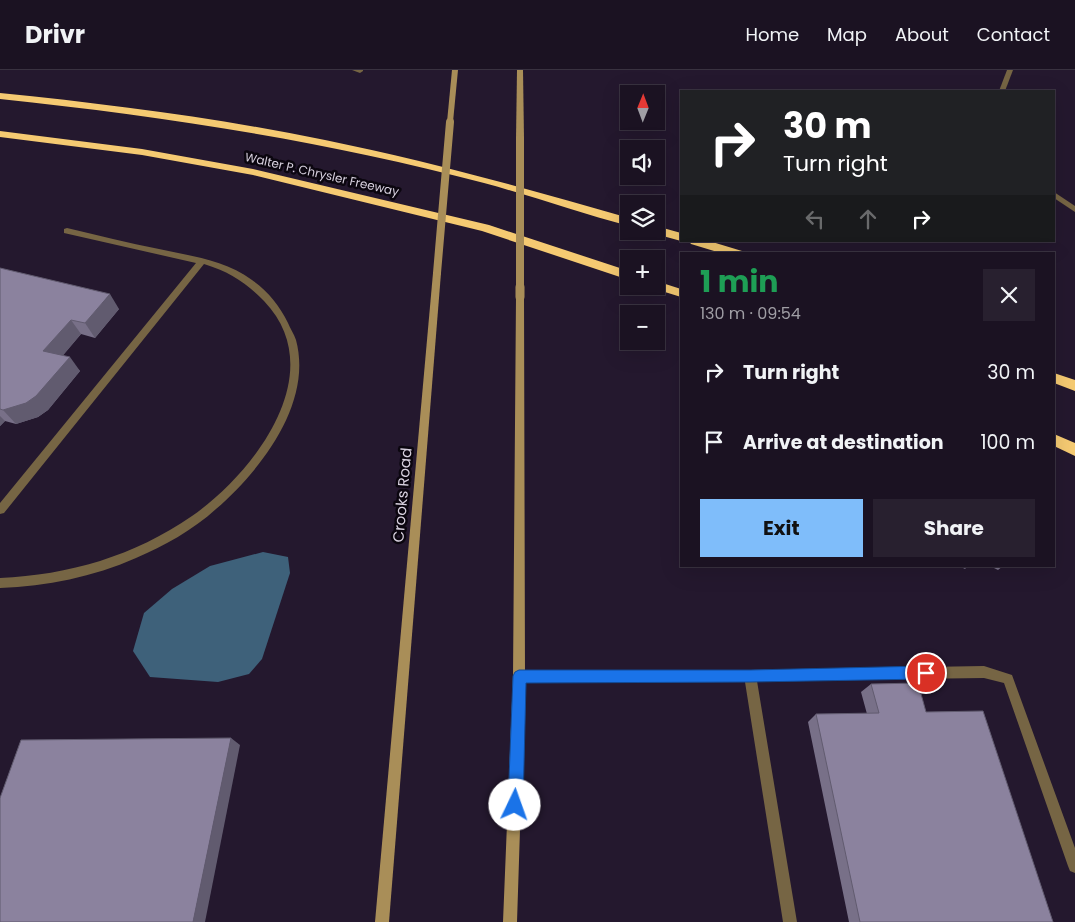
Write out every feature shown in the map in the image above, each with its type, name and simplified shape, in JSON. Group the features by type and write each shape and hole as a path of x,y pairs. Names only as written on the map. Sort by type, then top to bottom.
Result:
{"highway":[{"name":"Walter P. Chrysler Freeway","path":"0,96 123,109 325,143 486,180 620,219"},
{"name":"Walter P. Chrysler Freeway","path":"0,134 142,152 253,172 485,228 620,273"},
{"path":"665,233 680,237"},
{"path":"699,242 732,252"},
{"path":"665,288 680,293"},
{"path":"1055,378 1075,386"},
{"path":"1055,440 1075,450"}],"main road":[{"name":"Crooks Road","path":"382,922 455,70"},
{"path":"510,922 519,676 520,70"}],"lane":[{"path":"1002,90 1010,70"},
{"path":"1055,195 1075,210"},
{"path":"0,583 59,578 100,567 164,539 212,506 236,484 260,457 286,415 292,394 295,378 295,351 290,336 275,309 251,283 232,272 202,261 67,231"},
{"path":"0,510 202,261"},
{"path":"519,676 750,676 984,672 1008,680 1075,866"},
{"path":"750,676 790,922"}],"water":[{"path":"263,552 288,557 290,573 262,659 249,674 218,682 150,677 133,651 144,613 172,589 210,566"}],"building":[{"path":"0,268 110,294 85,323 71,320 43,351 70,357 36,396 26,403 3,410 0,409"},
{"path":"918,683 926,712 983,711 1053,922 860,922 816,714 879,713 871,684"},
{"path":"231,738 193,922 0,922 0,798 21,740"}],"route":[{"path":"515,805 519,676 750,676 926,673"}]}
